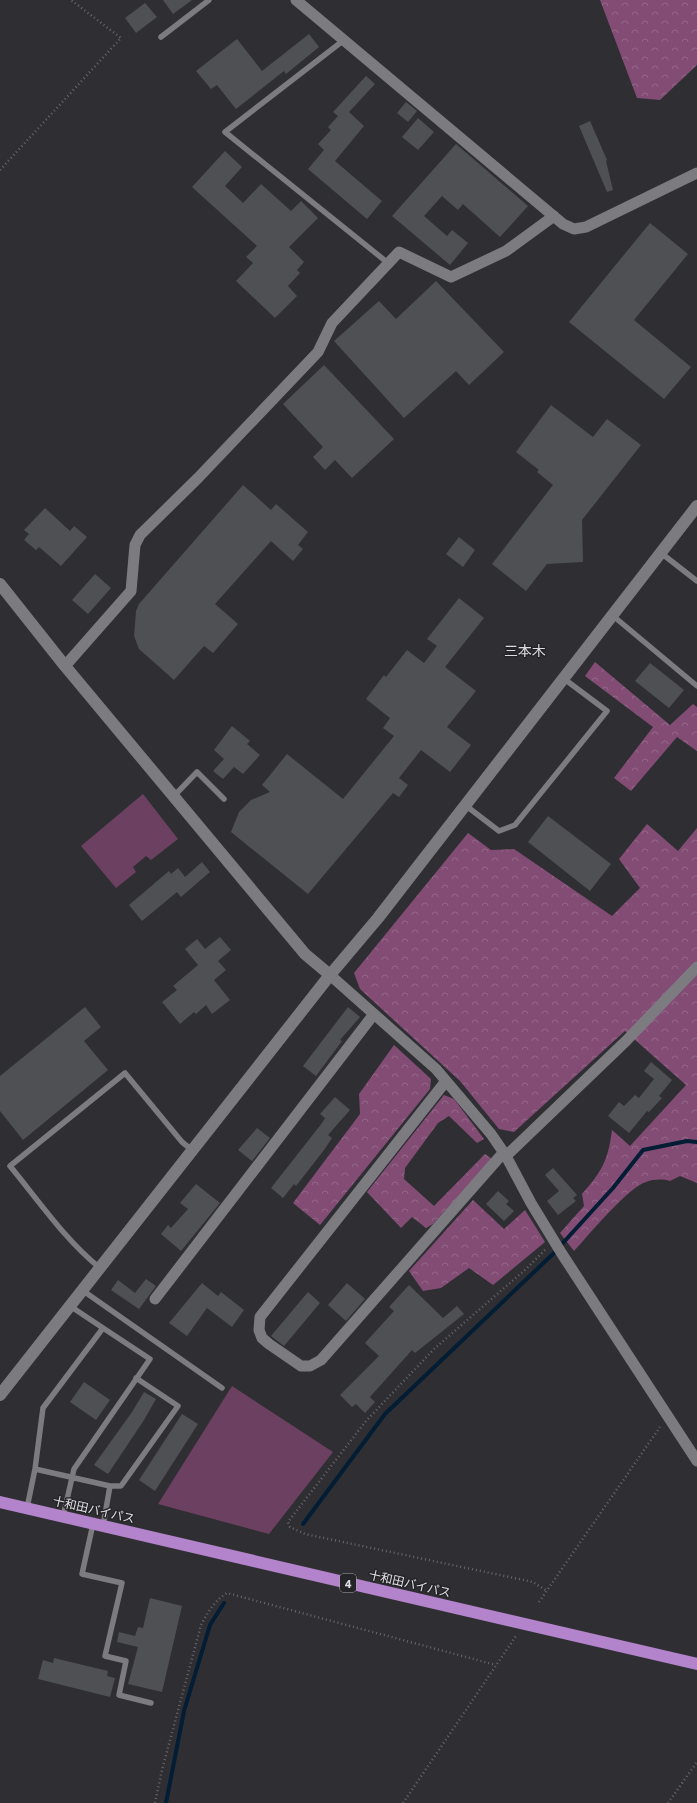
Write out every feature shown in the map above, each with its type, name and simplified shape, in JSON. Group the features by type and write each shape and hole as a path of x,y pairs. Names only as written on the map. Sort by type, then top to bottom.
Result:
{"highway":[{"name":"十和田バイパス","path":"0,1502 697,1664"}],"street":[{"path":"296,0 554,216 574,229 586,227 697,173"},
{"path":"65,666 132,591 135,545 140,536 198,478 318,352 332,323 399,252 451,277 506,251 554,216"},
{"path":"0,1395 330,975 378,918 611,615 697,506"},
{"path":"0,584 65,666 305,954 340,982 436,1069 491,1134 505,1154 531,1203 554,1241 697,1462"},
{"path":"446,1081 260,1317 259,1330 262,1338 301,1366 310,1366 321,1360 505,1154 626,1041 697,967"},
{"path":"155,1299 374,1014"}],"lane":[{"path":"161,37 209,0"},
{"path":"344,40 225,132 388,263"},
{"path":"660,552 697,582"},
{"path":"611,615 697,686"},
{"path":"465,804 499,831 515,825 607,711 563,677"},
{"path":"174,796 197,772 224,799"},
{"path":"100,1268 76,1245 10,1166 125,1073 182,1142 192,1150"},
{"path":"82,1290 222,1388"},
{"path":"63,1517 74,1469 150,1359 70,1306"},
{"path":"27,1508 35,1469 43,1408 103,1328"},
{"path":"35,1469 110,1486 121,1486 178,1406 136,1378"},
{"path":"110,1486 82,1574 122,1583 105,1656 126,1661 118,1695 151,1702"}],"path":[{"path":"0,170 121,38 71,0"},
{"path":"547,1591 533,1582 305,1534 290,1527 288,1522 366,1421 413,1371 434,1350 526,1269 554,1241"},
{"path":"539,1602 667,1417"},
{"path":"155,1803 162,1770 201,1625 218,1599 227,1593 496,1665"},
{"path":"403,1803 516,1636"},
{"path":"668,1803 697,1762"}],"shaded area":[{"path":"143,794 178,839 151,860 146,856 133,867 136,872 116,888 81,846"},
{"path":"232,1386 333,1452 269,1534 158,1504"}],"green space":[{"path":"600,0 697,0 697,65 660,100 637,98"},
{"path":"595,662 670,725 693,704 697,707 697,751 677,737 631,791 614,778 653,727 585,676"},
{"path":"647,824 678,851 697,828 697,1183 680,1176 670,1181 652,1180 638,1186 619,1202 574,1251 560,1233 584,1206 582,1194 595,1179 603,1165 612,1130 630,1146 686,1085 625,1031 514,1132 499,1129 460,1081 360,989 354,973 468,833 491,850 514,849 612,916 640,888 619,859"},
{"path":"394,1045 431,1079 430,1089 320,1225 293,1203 360,1114 359,1094"},
{"path":"444,1095 454,1099 484,1139 477,1143 449,1116 438,1123 405,1168 404,1179 434,1206 485,1154 492,1159 433,1224 426,1228 412,1217 401,1228 367,1192"},
{"path":"473,1200 504,1229 525,1210 545,1242 493,1285 469,1268 441,1288 423,1291 409,1271"}],"building":[{"path":"163,0 192,0 173,14"},
{"path":"145,3 157,17 136,33 125,18"},
{"path":"309,34 319,47 286,74 284,71 236,109 217,85 211,89 196,71 237,39 262,71"},
{"path":"366,76 375,84 349,112 364,126 335,161 382,201 367,219 308,169 324,150 318,144 331,130 328,127 338,116 333,112"},
{"path":"406,102 417,111 408,122 397,113"},
{"path":"418,118 434,132 418,150 402,137"},
{"path":"590,121 607,160 613,190 607,192 579,126"},
{"path":"456,144 528,206 500,237 463,204 458,210 442,196 424,216 447,236 452,230 468,243 450,265 392,216"},
{"path":"225,151 242,167 225,186 243,203 261,184 291,211 301,201 318,218 289,247 304,262 297,270 300,273 288,286 297,296 275,318 236,281 253,263 246,257 257,246 192,187"},
{"path":"650,223 688,254 634,320 691,367 664,399 569,322"},
{"path":"436,281 504,352 469,385 456,371 404,418 334,341 379,301 396,319"},
{"path":"324,365 394,439 352,478 335,460 325,470 313,457 323,447 283,404"},
{"path":"551,405 593,437 607,419 641,445 582,520 583,562 547,564 526,591 492,564 553,485 537,472 539,470 516,452"},
{"path":"243,485 271,510 276,504 308,532 298,545 303,549 293,561 271,541 215,604 238,624 213,653 204,646 174,680 139,649 134,636 136,611 139,604"},
{"path":"45,508 70,531 74,526 87,537 61,566 39,547 36,550 24,540 29,534 24,530"},
{"path":"459,537 475,550 463,567 446,554"},
{"path":"95,574 111,588 88,614 72,600"},
{"path":"459,598 484,618 445,667 476,691 447,727 471,745 450,772 421,750 399,778 408,785 399,797 393,793 308,894 231,832 239,812 251,800 270,792 262,785 287,754 343,799 394,736 383,728 390,718 366,699 384,675 386,677 407,650 424,663 437,646 427,639"},
{"path":"650,663 684,690 669,708 635,681"},
{"path":"232,726 250,741 247,744 260,755 243,774 234,767 223,779 213,771 224,759 214,750"},
{"path":"548,816 611,864 590,891 528,842"},
{"path":"202,862 210,872 181,897 177,892 142,921 129,905 169,871 171,874 178,868 185,877"},
{"path":"220,937 231,950 218,961 226,970 214,980 230,1000 212,1014 206,1005 196,1014 194,1012 180,1024 162,1002 177,990 173,986 198,965 185,949 197,939 205,949"},
{"path":"85,1007 101,1027 84,1041 108,1070 23,1140 0,1111 0,1076"},
{"path":"348,1007 360,1017 340,1040 342,1041 316,1076 303,1066"},
{"path":"651,1062 672,1080 659,1096 662,1098 649,1112 647,1111 629,1133 608,1116 619,1102 624,1106 635,1095 639,1098 654,1079 644,1071"},
{"path":"335,1097 350,1110 328,1135 332,1138 324,1150 296,1186 294,1184 283,1198 271,1188 322,1123 325,1118 320,1114"},
{"path":"257,1128 270,1138 252,1161 238,1150"},
{"path":"553,1168 577,1195 573,1198 576,1201 558,1215 547,1201 559,1191 545,1175"},
{"path":"196,1184 220,1203 181,1251 161,1234 168,1225 171,1228 188,1209 180,1203"},
{"path":"498,1191 509,1201 506,1204 514,1211 504,1221 486,1204"},
{"path":"146,1279 156,1286 139,1309 111,1290 118,1280 135,1293"},
{"path":"202,1283 218,1296 221,1292 244,1310 232,1327 207,1308 187,1336 169,1323"},
{"path":"347,1283 365,1299 346,1321 328,1305"},
{"path":"409,1285 443,1318 457,1306 464,1314 415,1353 412,1350 370,1397 375,1402 365,1413 356,1404 352,1407 340,1395 379,1356 365,1343 394,1311 389,1307"},
{"path":"308,1292 320,1303 284,1346 271,1336"},
{"path":"84,1382 110,1400 96,1420 70,1402"},
{"path":"144,1392 156,1399 144,1420 108,1474 94,1465 132,1412"},
{"path":"182,1414 198,1424 155,1491 139,1480"},
{"path":"150,1598 182,1606 162,1692 128,1684 138,1647 117,1642 119,1632 135,1636 138,1627 143,1628"},
{"path":"54,1658 108,1671 107,1676 115,1678 110,1697 38,1679 43,1660 53,1663"}],"waterway":[{"path":"562,1244 613,1188 643,1150 687,1141 697,1142"},
{"path":"303,1524 385,1414 554,1253"},
{"path":"166,1803 184,1711 210,1625 224,1603"}],"district":[{"name":"三本木","path":"525,650"}]}
